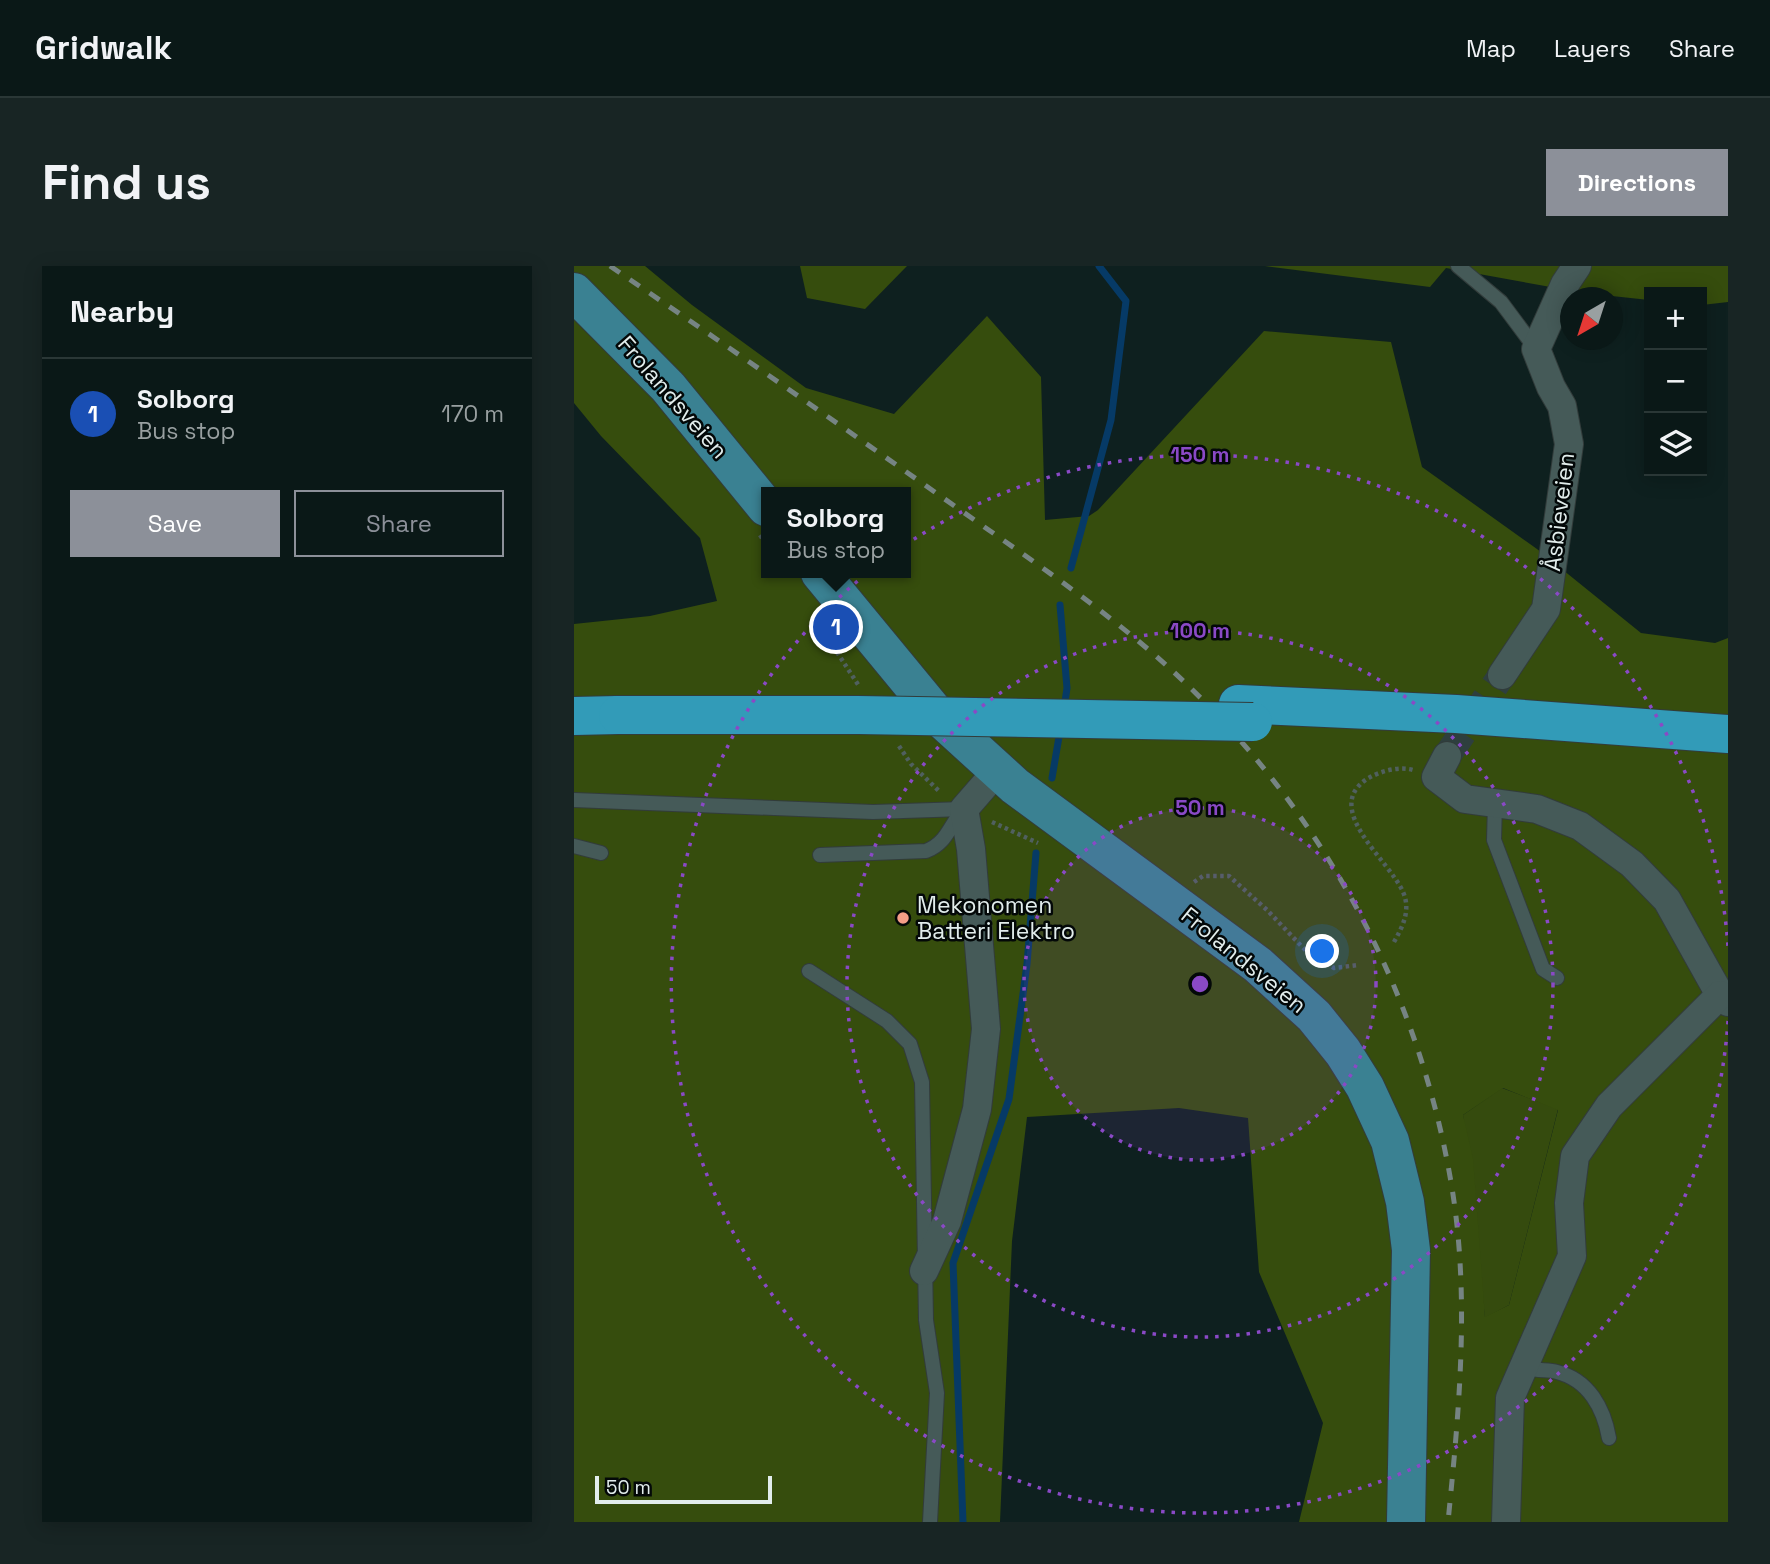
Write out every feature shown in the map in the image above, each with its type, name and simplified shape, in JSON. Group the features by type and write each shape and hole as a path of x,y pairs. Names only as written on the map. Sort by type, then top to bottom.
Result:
{"highway":[{"path":"574,716 617,707 846,697 1245,713 1456,714 1728,734"},
{"path":"574,699 617,707"},
{"path":"1245,713 1728,755"}],"main road":[{"name":"Frolandsveien","path":"574,292 668,387 761,501"},
{"name":"Frolandsveien","path":"824,578 937,715 997,771 1258,965 1314,1016 1365,1087 1390,1141 1405,1202 1411,1251 1406,1522"}],"street":[{"path":"1536,349 1565,284 1577,266"},
{"name":"Åsbieveien","path":"1502,675 1546,609 1569,444 1562,406 1550,387 1536,349"},
{"path":"1441,767 1465,799 1537,809 1580,827 1632,864 1667,900 1724,998 1609,1106 1575,1156 1569,1203 1572,1256 1510,1398 1506,1522"},
{"path":"924,1271 947,1221 977,1109 986,1029 971,849 964,809 997,771"}],"lane":[{"path":"1458,266 1501,302 1536,349"},
{"path":"574,800 873,812 964,809"},
{"path":"1495,804 1494,841 1543,969 1557,978"},
{"path":"820,855 926,851 939,846 947,837 952,822 964,809"},
{"path":"574,846 601,853"},
{"path":"809,971 887,1021 910,1044 922,1082 924,1271 929,1346 937,1393 930,1522"},
{"path":"1524,1366 1558,1372 1575,1381 1595,1399 1604,1412 1609,1438"}],"path":[{"path":"813,616 863,691"},
{"path":"897,743 911,764 935,789 964,809 1040,844"},
{"path":"1394,942 1407,919 1404,892 1353,818 1351,800 1360,784 1378,772 1441,767"},
{"path":"1187,888 1203,876 1229,876 1267,910 1309,954 1334,968 1358,965"}],"green space":[{"path":"574,266 645,266 692,305 806,388 894,414 987,316 1041,377 1045,520 1089,516 1098,510 1264,331 1391,342 1422,467 1537,549 1641,633 1715,643 1728,638 1728,1522 1299,1522 1323,1423 1259,1272 1248,1118 1179,1108 1027,1117 1012,1241 1000,1522 574,1522 574,624 650,616 717,601 700,538 601,436 574,403","holes":["1503,1088 1558,1110 1509,1305 1485,1317 1473,1159 1463,1115"]},
{"path":"800,266 907,266 865,309 807,298"},
{"path":"1265,266 1728,266 1728,302 1707,304 1707,287 1644,287 1644,299 1623,297 1623,287 1560,289 1446,268 1430,287"},
{"path":"1502,1088 1558,1109 1509,1305 1485,1318 1463,1115"}],"waterway":[{"path":"1071,568 1111,420 1126,301 1099,266"},
{"path":"1060,605 1067,688 1064,709"},
{"path":"1052,778 1060,731"},
{"path":"963,1522 953,1263 1009,1099 1027,964 1036,853"}],"tunnel":[{"path":"1447,756 1502,675"}],"railway":[{"path":"610,266 1022,553 1130,634 1212,710 1264,768 1310,830 1350,896 1385,965 1413,1037 1436,1111 1452,1188 1461,1271 1462,1313 1459,1397 1448,1522"}],"place":[{"name":"Solborg","path":"836,627"},
{"name":"Mekonomen Batteri Elektro","path":"903,918"}]}
